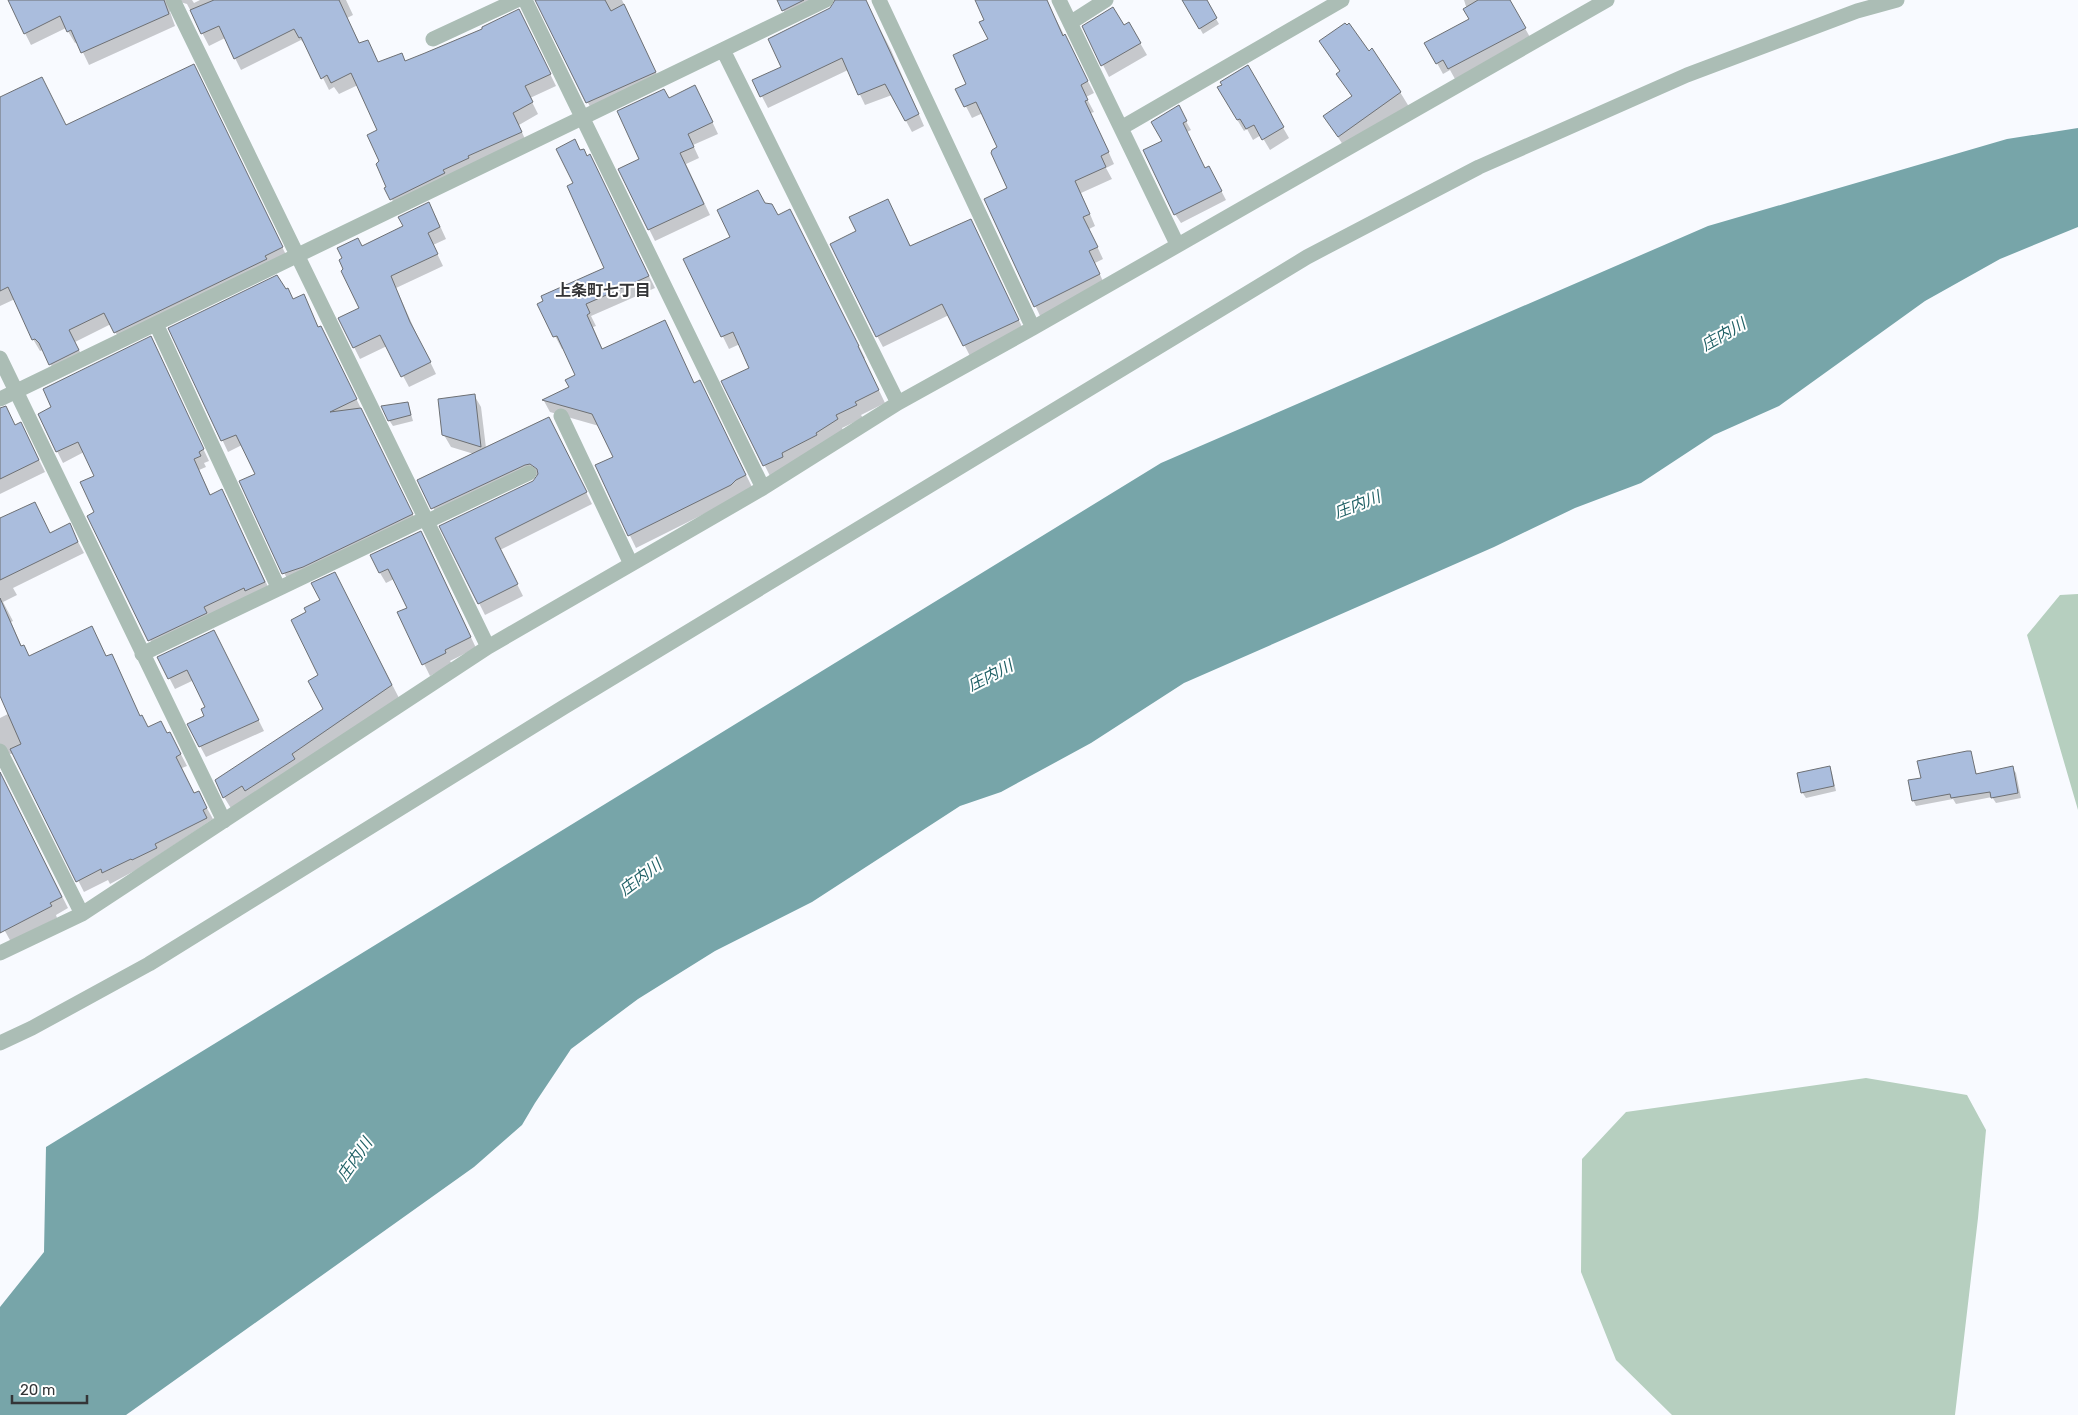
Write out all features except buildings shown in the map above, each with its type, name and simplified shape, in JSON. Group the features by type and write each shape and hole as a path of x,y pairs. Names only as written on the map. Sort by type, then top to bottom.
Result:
{"street":[{"path":"173,0 488,648"},
{"path":"433,39 517,0"},
{"path":"525,0 763,488"},
{"path":"0,399 826,0"},
{"path":"879,0 1033,328"},
{"path":"1059,0 1177,244"},
{"path":"1070,23 1106,0"},
{"path":"1120,128 1342,0"},
{"path":"0,953 82,914 488,648 763,488 898,403 1033,328 1607,0"},
{"path":"0,1043 32,1028 149,964 564,707 1307,258 1479,167 1660,87 1848,15 1897,0"},
{"path":"723,50 898,403"},
{"path":"156,324 278,587"},
{"path":"0,358 224,821"},
{"path":"560,416 631,564"},
{"path":"142,654 278,587 529,473"},
{"path":"0,751 82,914"}],"green space":[{"path":"2078,594 2078,810 2027,635 2060,595"},
{"path":"1866,1078 1967,1095 1986,1130 1978,1218 1955,1415 1672,1415 1616,1360 1581,1272 1582,1159 1626,1112"}],"water":[{"name":"庄内川","path":"2078,128 2078,227 2000,259 1925,301 1779,406 1714,435 1641,483 1575,508 1494,547 1184,683 1091,743 1001,792 960,806 812,902 715,951 638,999 571,1049 522,1125 474,1167 126,1415 0,1415 0,1307 44,1252 46,1147 1161,463 1708,226 2007,139"}],"district":[{"name":"上条町七丁目","path":"603,290"}]}
